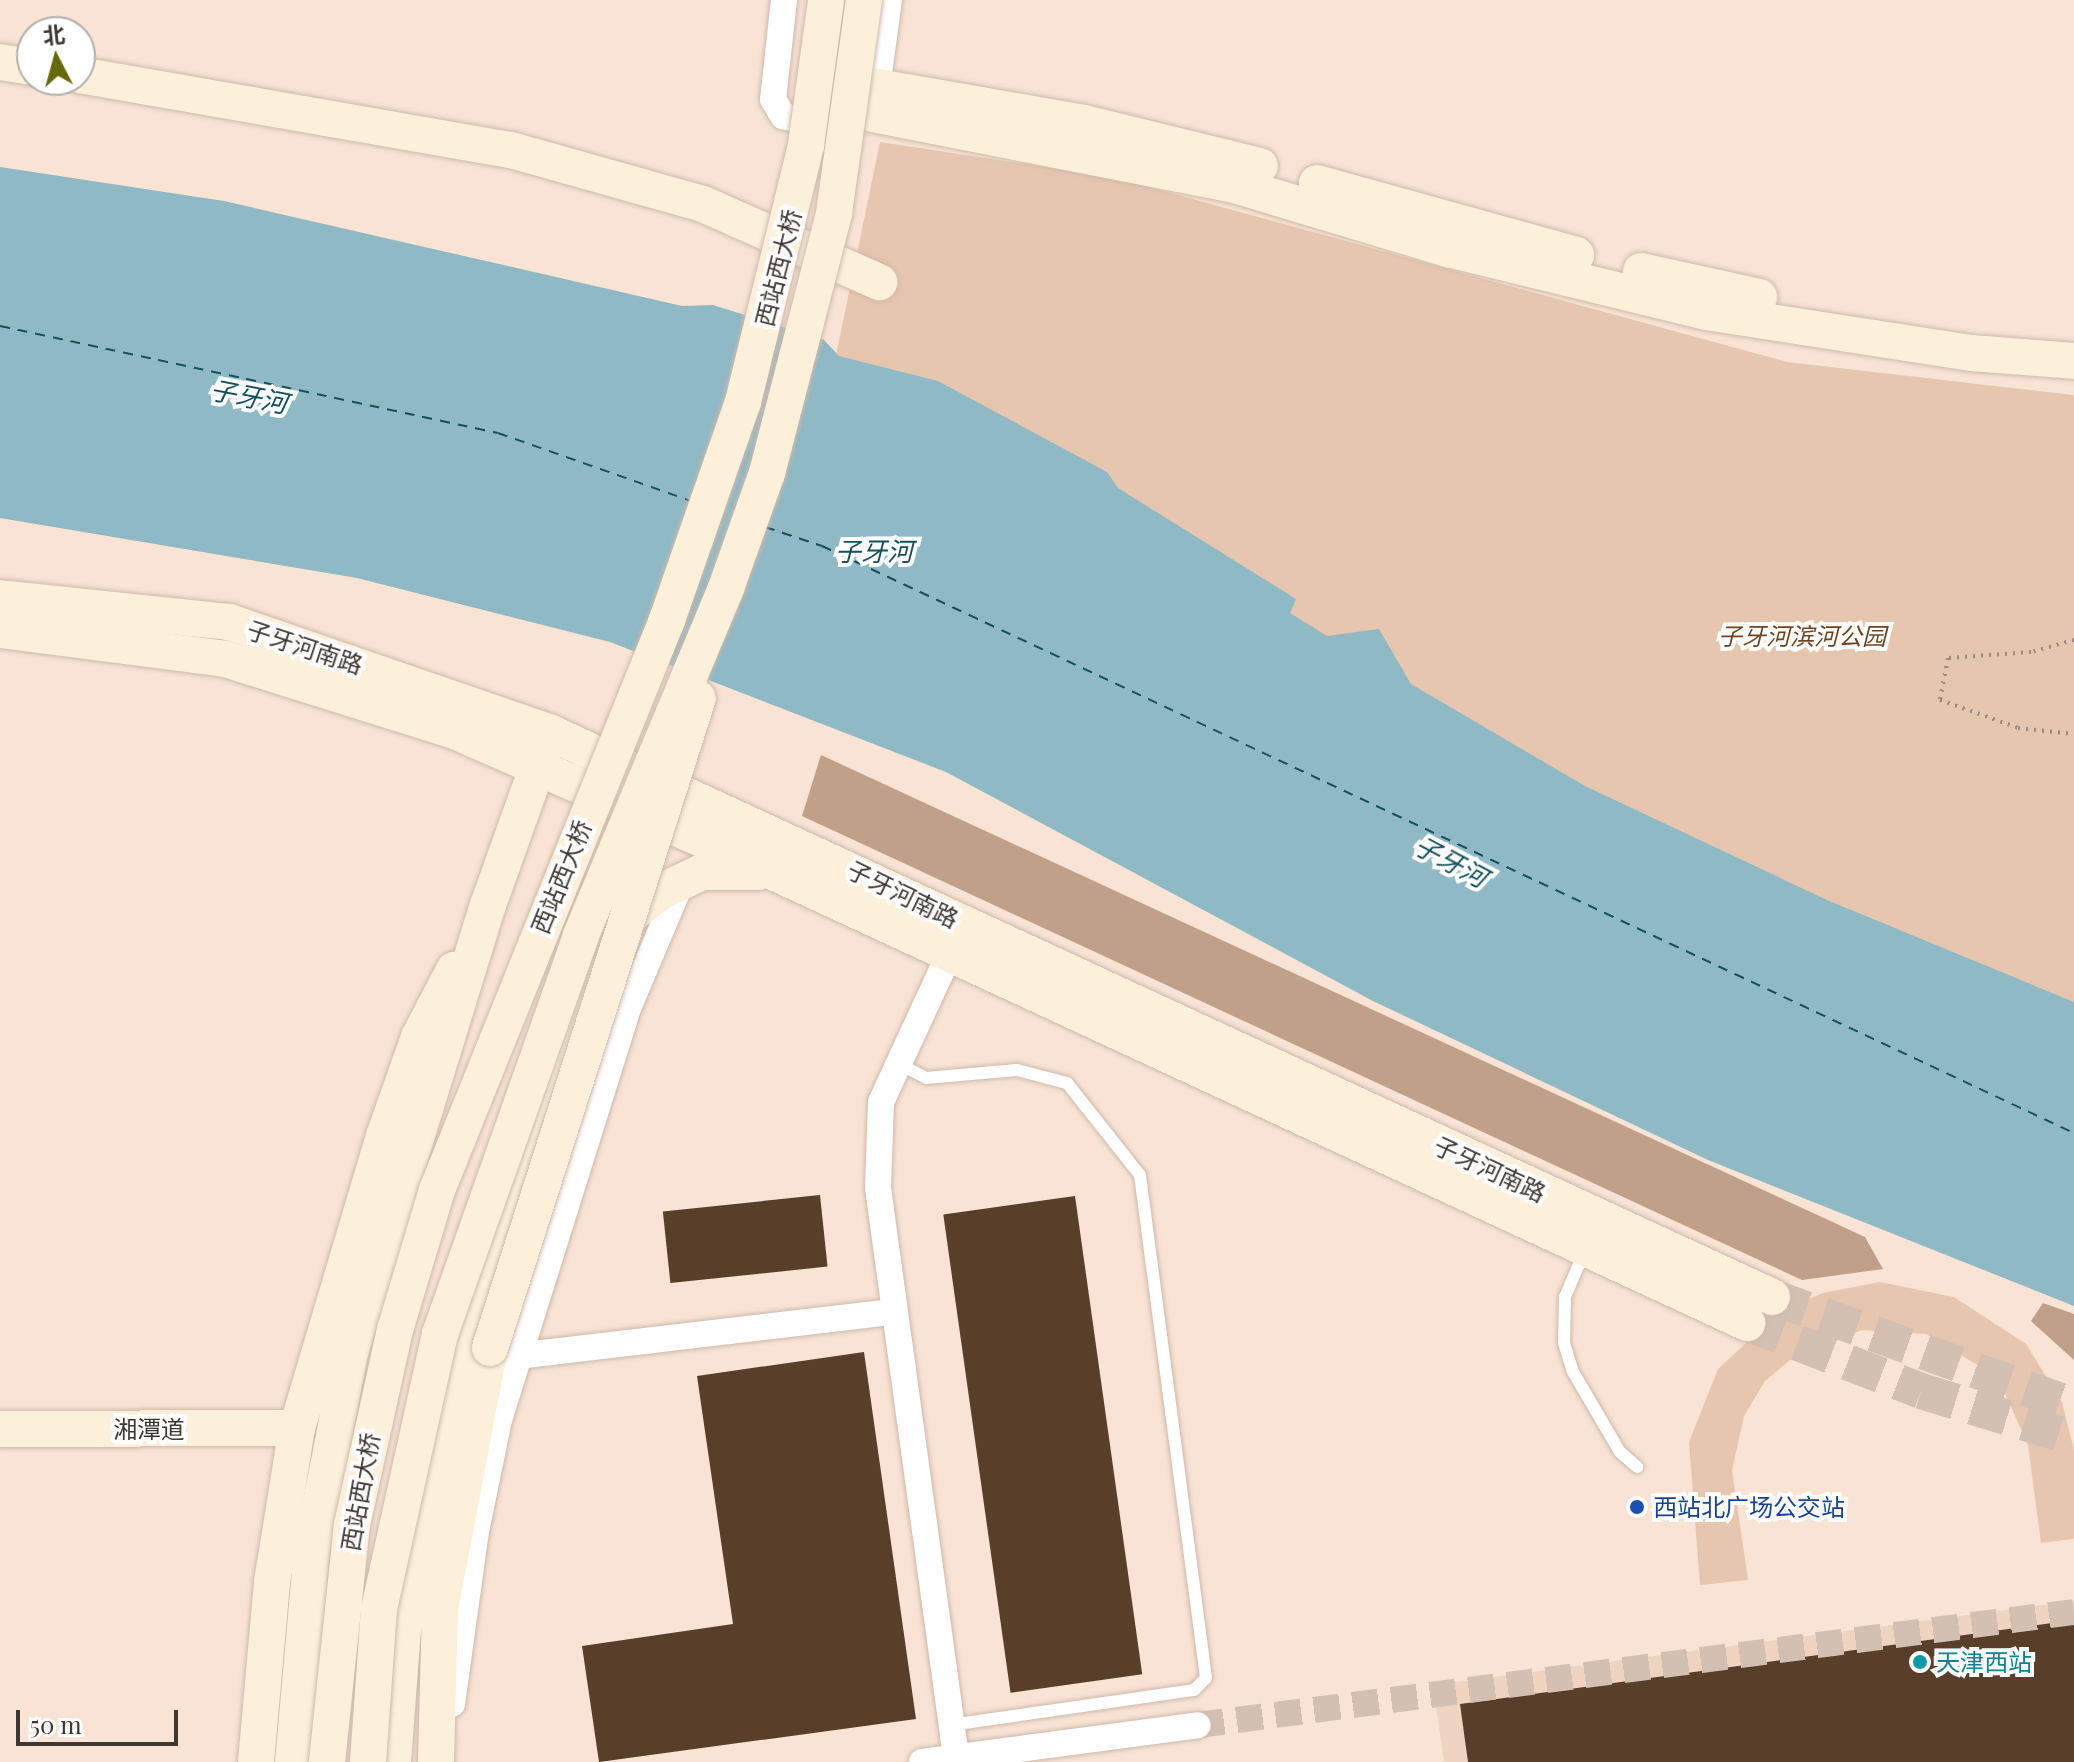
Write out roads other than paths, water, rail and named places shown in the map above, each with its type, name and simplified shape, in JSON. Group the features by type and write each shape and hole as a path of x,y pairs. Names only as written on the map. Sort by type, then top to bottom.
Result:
{"main road":[{"name":"西站西大桥","path":"327,1762 352,1525 395,1330 437,1190 667,620 743,402 798,185 826,0"},
{"name":"西站西大桥","path":"368,1762 379,1609 440,1334 575,950 726,588 815,301 846,144 864,0"},
{"path":"96,78 511,150 703,204 879,282"},
{"path":"876,100 1084,123 1235,159 1545,248 1720,289 1916,323 2074,338"},
{"path":"876,100 1231,184 1448,249 1706,312 1971,353 2074,361"},
{"path":"438,1762 440,1609 504,1352 689,735 726,588"},
{"name":"子牙河南路","path":"0,598 229,622 551,733 719,806 1772,1297"},
{"name":"子牙河南路","path":"0,630 225,659 397,710 547,770 702,839 948,957 1747,1323"},
{"path":"293,1762 312,1549 350,1353 488,905 517,823 547,770 551,733"},
{"path":"393,1762 403,1630 430,1483 476,1294 645,814 647,774 602,765 547,770"},
{"path":"601,945 641,905 682,881 733,868 784,879"},
{"path":"256,1762 272,1582 297,1428 419,1037 488,905"},
{"name":"湘潭道","path":"0,1429 297,1428"}],"street":[{"path":"784,0 773,99 783,116 848,130 876,100 889,0"},
{"path":"719,806 682,881 629,1006 504,1352 894,1312"},
{"path":"948,957 897,1063 877,1132 894,1312 956,1757"},
{"path":"922,1762 1198,1725"}],"lane":[{"path":"897,1063 926,1078 1017,1070 1067,1083 1140,1175 1206,1678 1194,1690 952,1725"},
{"path":"1586,1247 1565,1297 1564,1343 1572,1370 1620,1452 1637,1467"}],"water":[{"name":"子牙河","path":"0,167 224,201 682,306 713,305 824,340 839,356 938,381 1107,472 1118,488 1296,599 1290,613 1327,636 1379,629 1411,684 1585,786 1827,900 2074,1002 2074,1306 1708,1160 1373,1001 946,772 610,642 357,578 0,518"}],"tunnel":[{"path":"1772,1297 2074,1406"},
{"path":"1747,1323 1921,1391 2074,1438"},
{"path":"1198,1725 2074,1612"}],"place":[{"name":"西站北广场公交站","path":"1637,1507"},
{"name":"天津西站","path":"1920,1662"}],"park label":[{"name":"子牙河滨河公园","path":"1802,636"}]}
